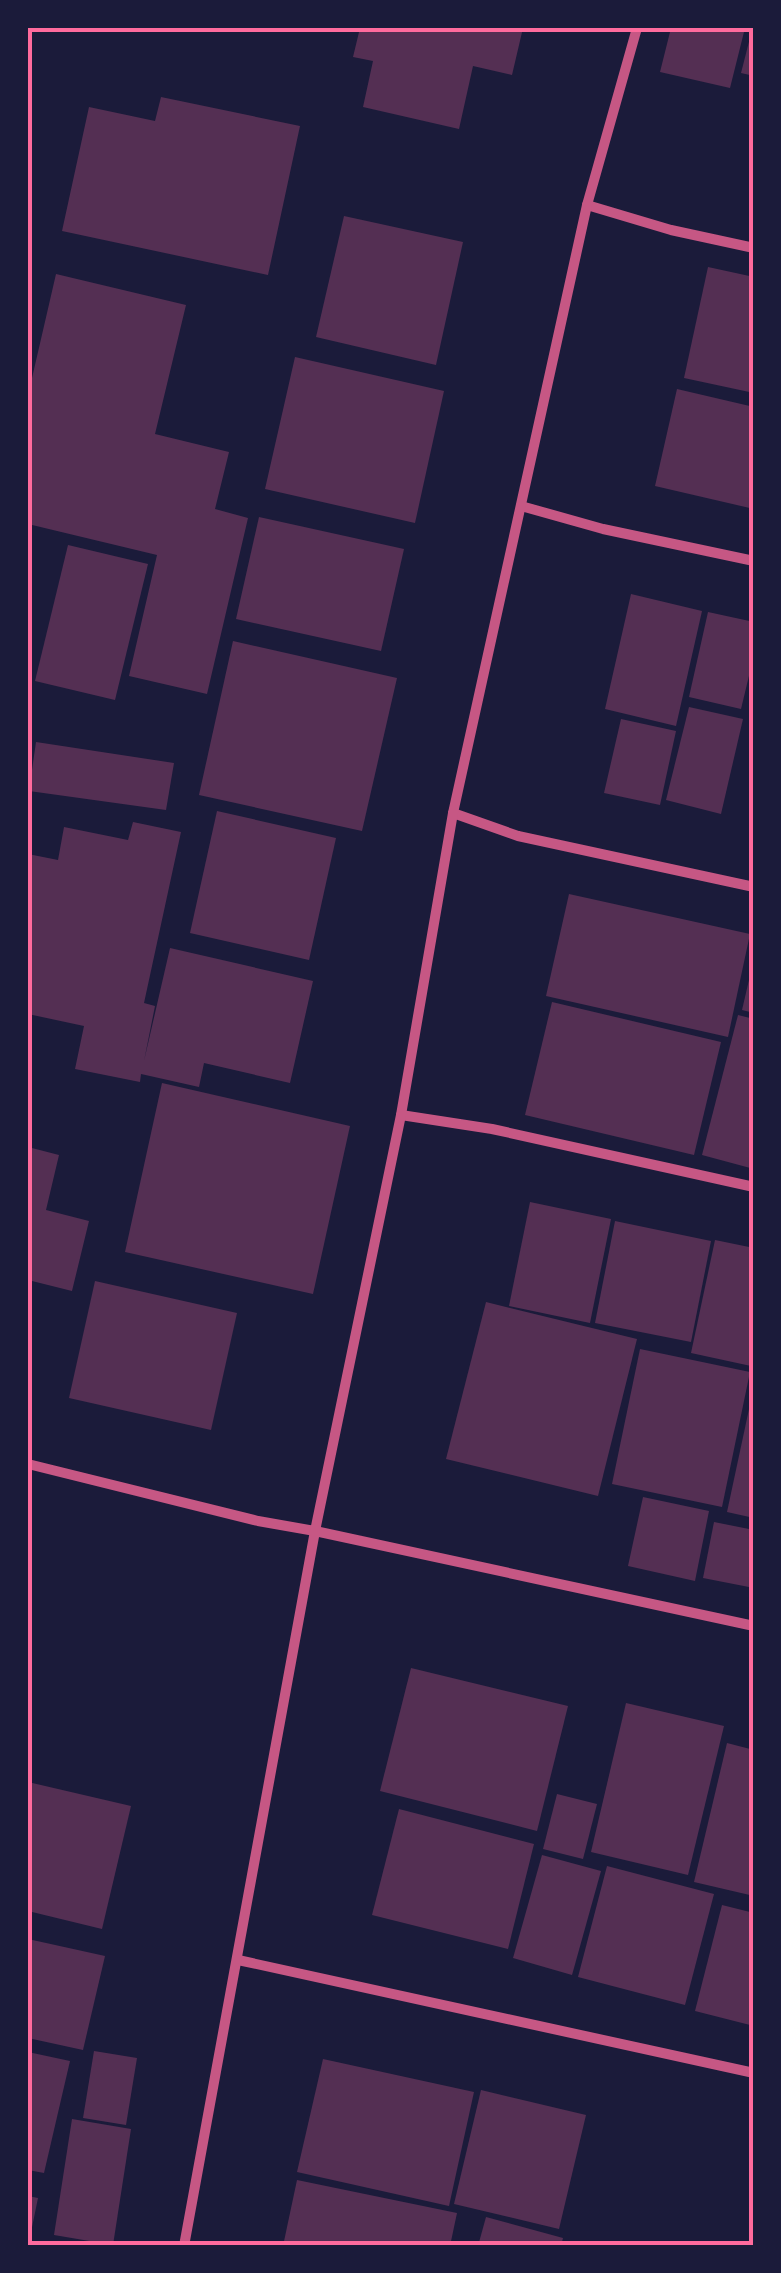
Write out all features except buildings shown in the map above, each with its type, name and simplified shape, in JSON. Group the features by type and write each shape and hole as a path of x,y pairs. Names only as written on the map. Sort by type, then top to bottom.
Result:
{"street":[{"path":"184,2246 315,1531 402,1114 453,813 588,205 638,28"},
{"path":"588,205 672,230 754,248"},
{"path":"521,506 603,530 754,561"},
{"path":"453,813 518,836 754,887"},
{"path":"402,1114 492,1129 754,1187"},
{"path":"28,1464 258,1521 754,1626"},
{"path":"238,1960 754,2074"}]}
